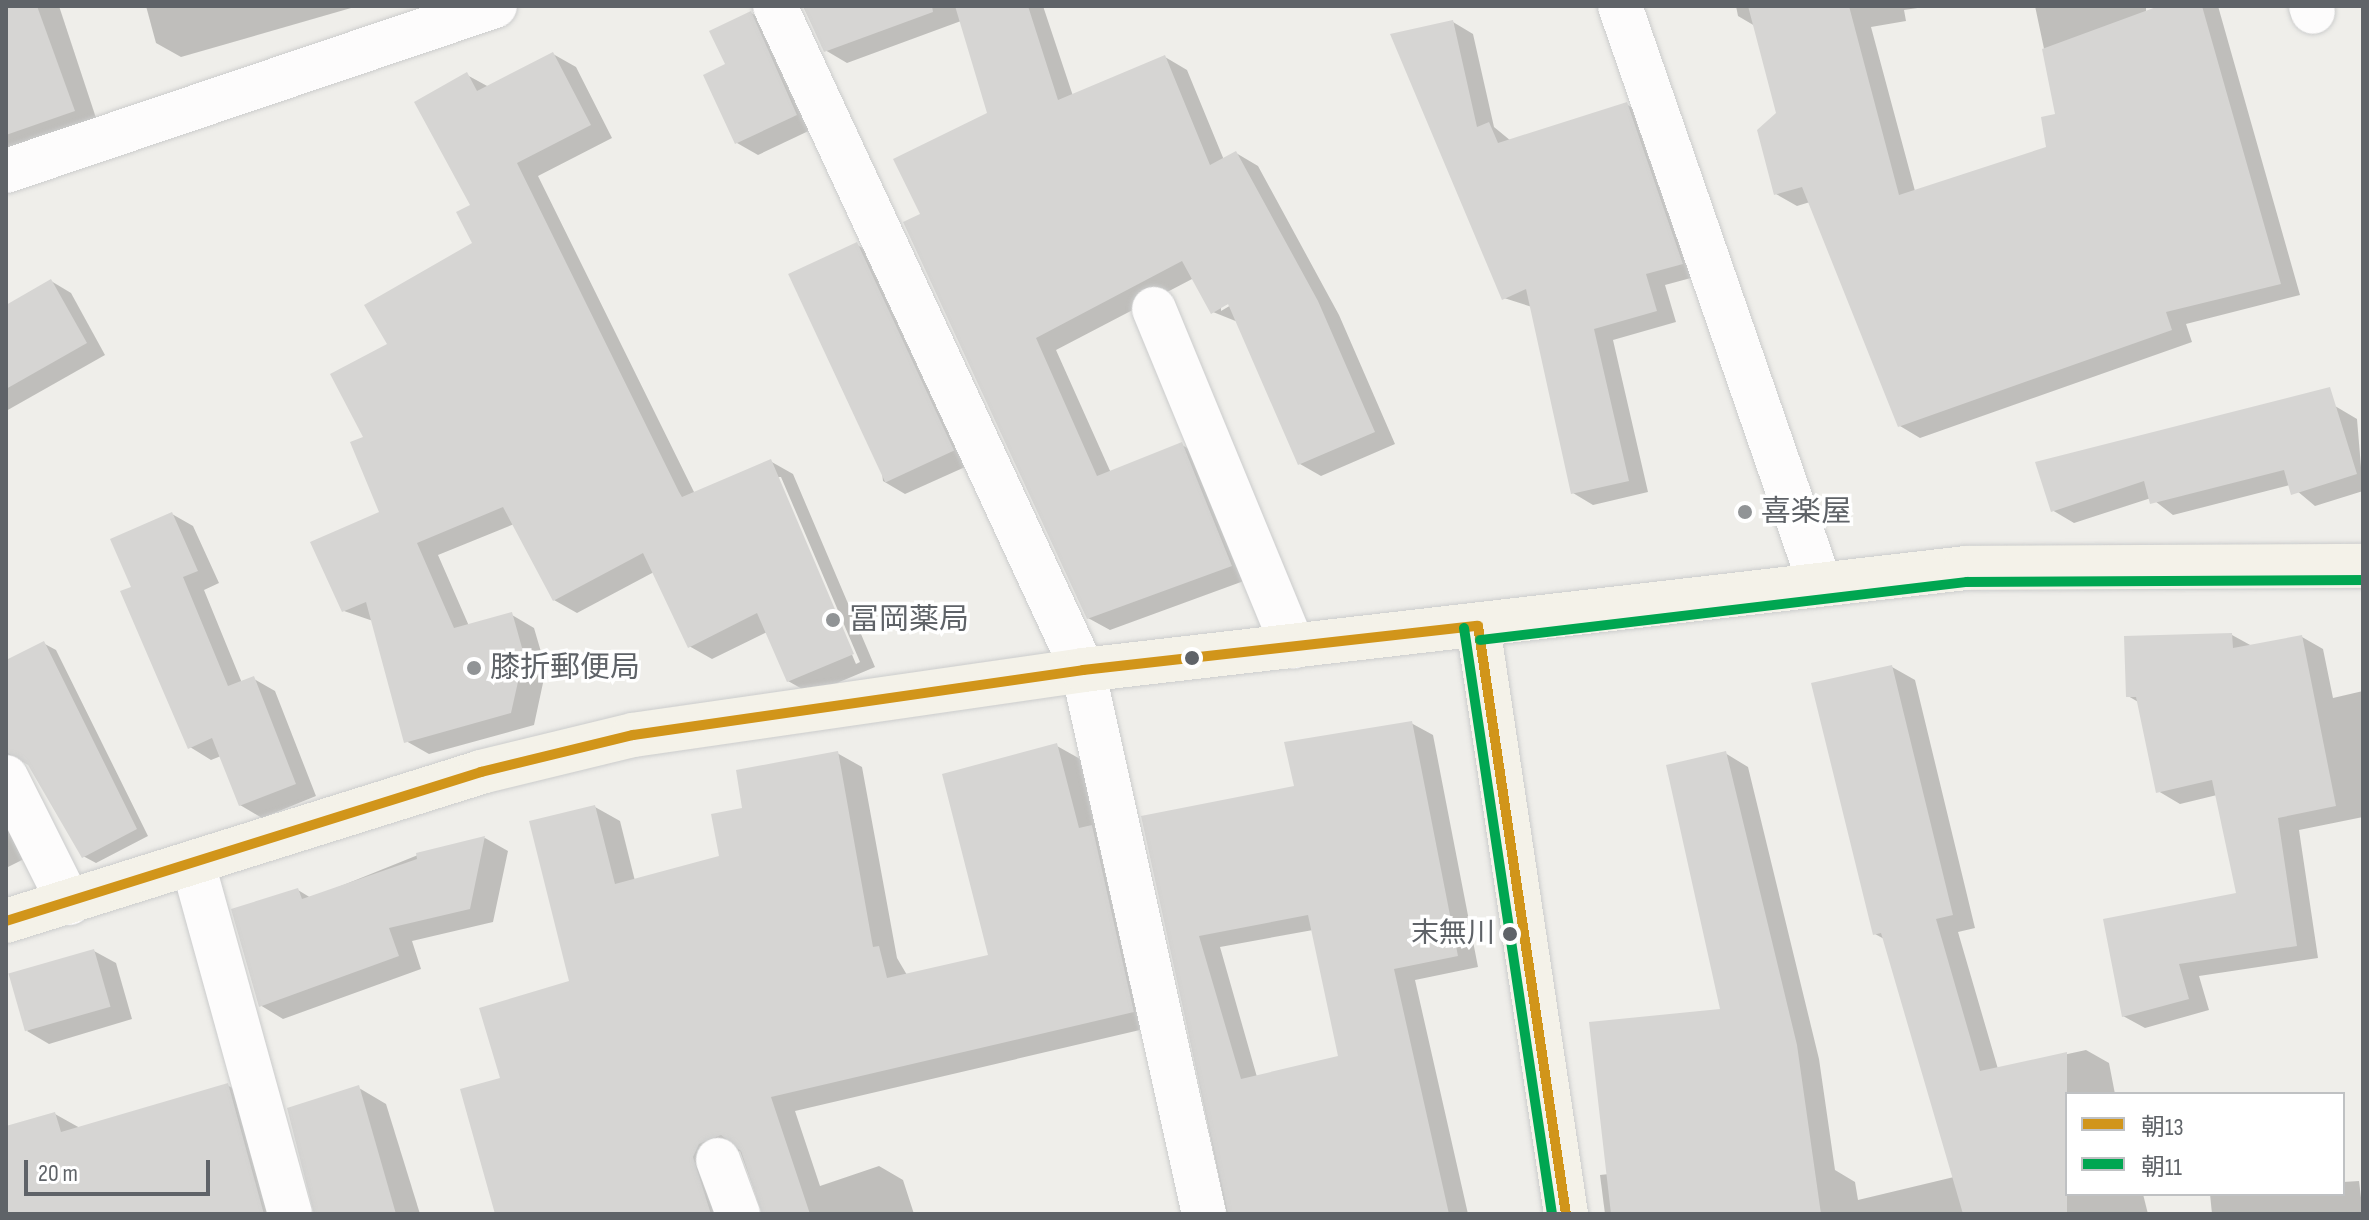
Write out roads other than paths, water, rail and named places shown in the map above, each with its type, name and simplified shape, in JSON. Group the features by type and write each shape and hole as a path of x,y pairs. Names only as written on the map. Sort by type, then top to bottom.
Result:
{"main road":[{"path":"6,921 481,772 633,735 1083,670 1820,584 2063,562 2363,566"},
{"path":"1478,626 1566,1214"}],"street":[{"path":"6,171 495,6"},
{"path":"775,6 1083,670 1204,1214"},
{"path":"1620,6 1820,584"},
{"path":"1154,309 1293,646"},
{"path":"6,777 69,903"},
{"path":"193,864 290,1214"},
{"path":"718,1160 738,1214"}],"place":[{"name":"喜楽屋","path":"1745,512"},
{"name":"冨岡薬局","path":"833,620"},
{"name":"膝折郵便局","path":"474,668"},
{"name":"末無川","path":"1510,934"}]}
